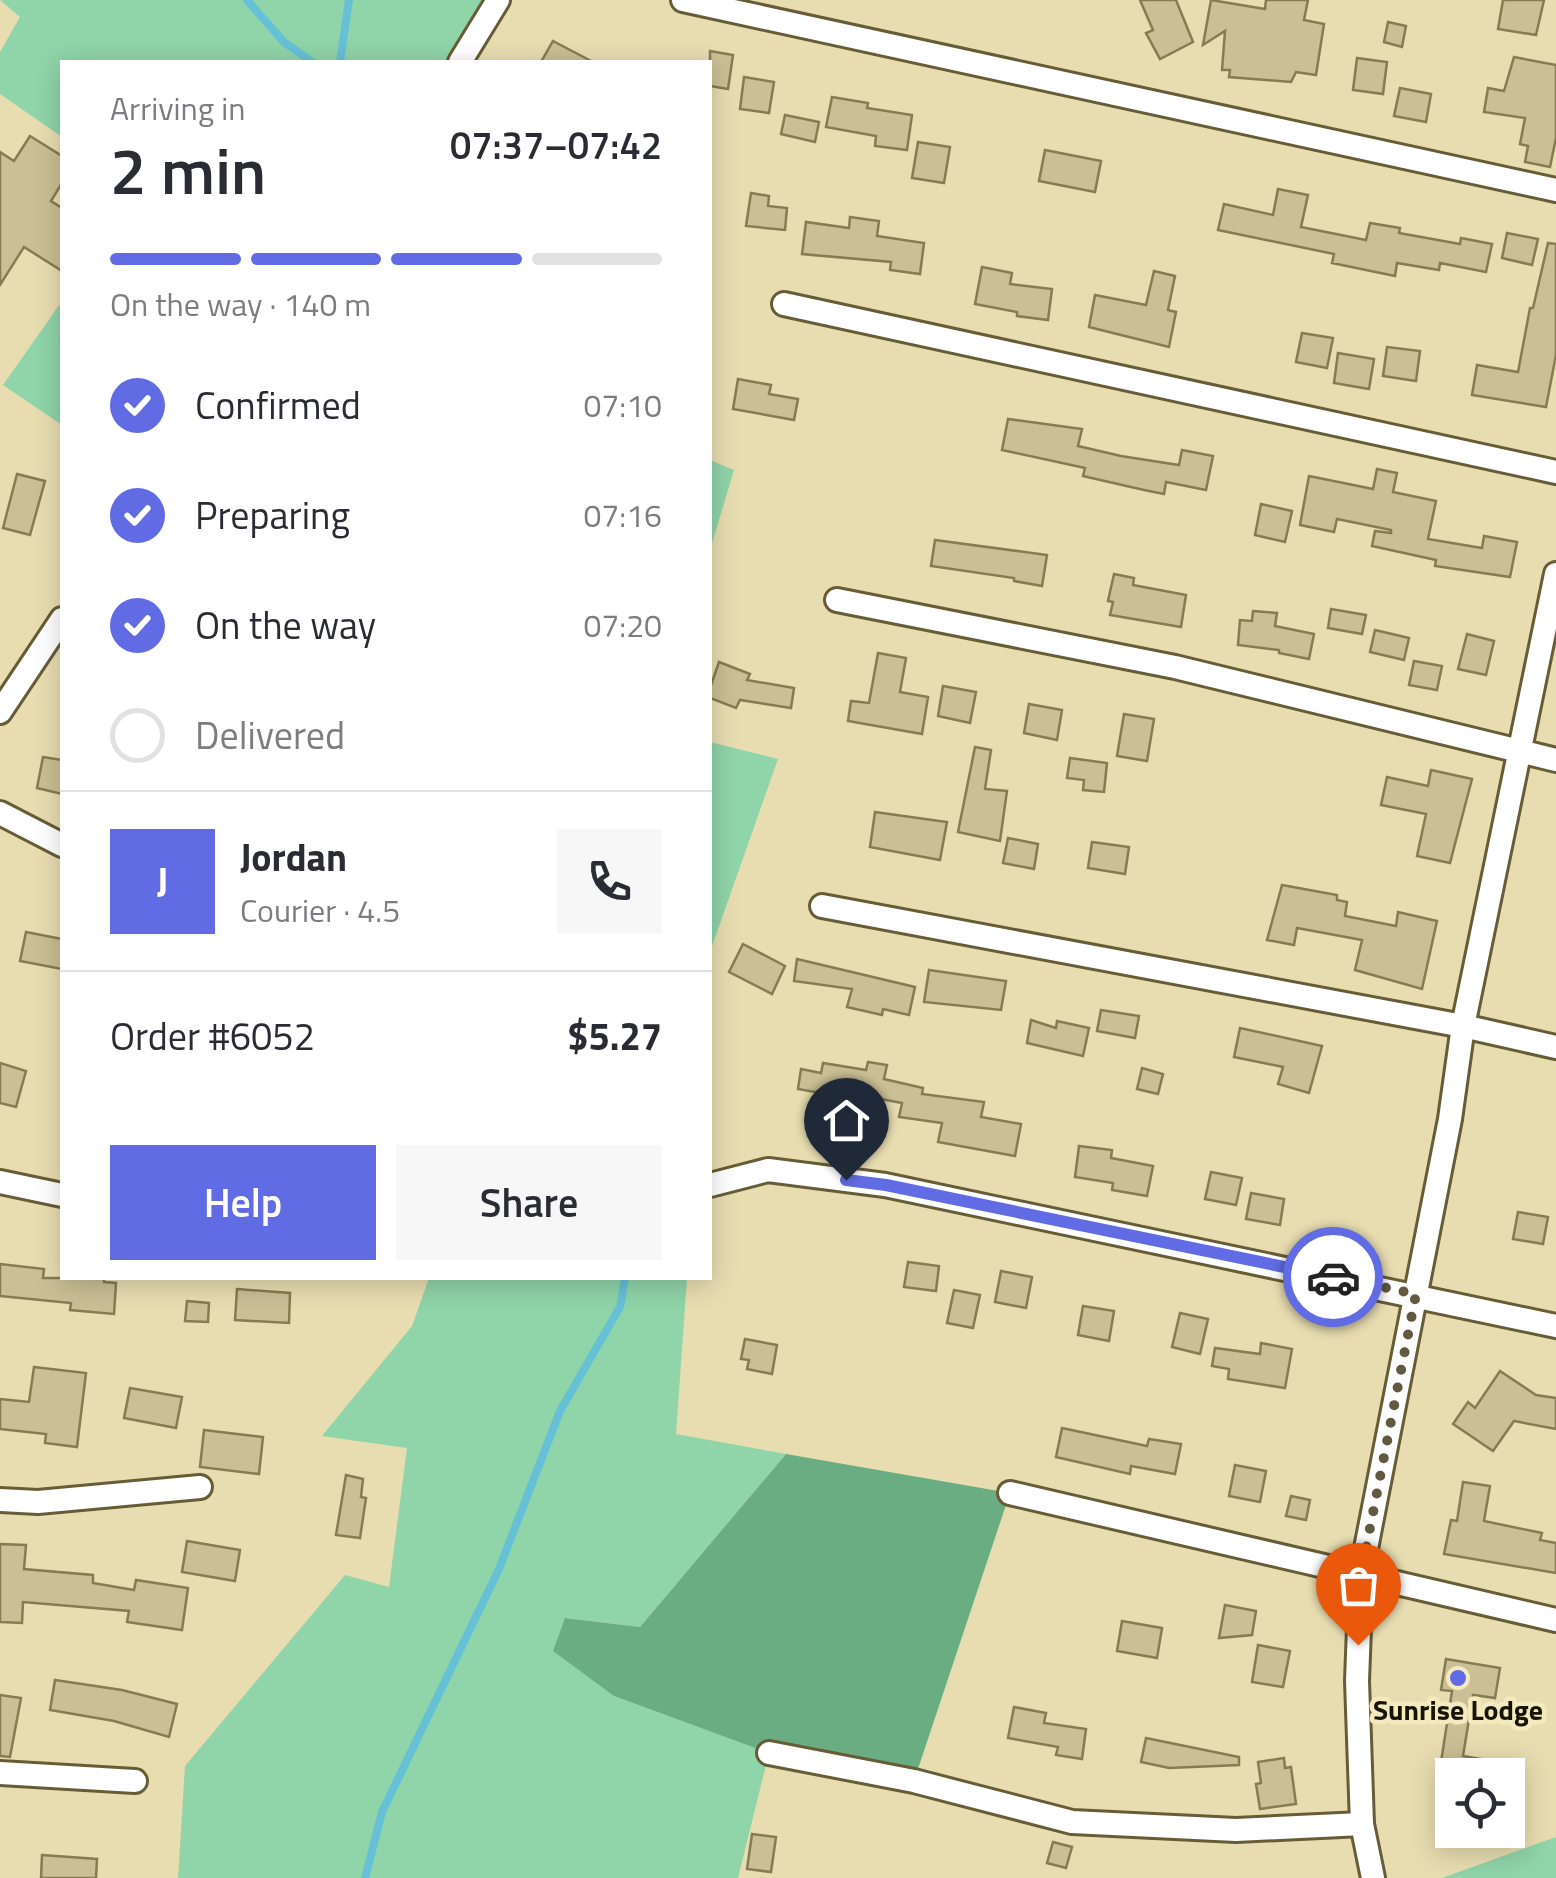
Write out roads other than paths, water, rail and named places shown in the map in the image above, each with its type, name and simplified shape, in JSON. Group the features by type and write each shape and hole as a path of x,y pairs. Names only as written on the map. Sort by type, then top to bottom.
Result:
{"street":[{"path":"461,60 498,0"},
{"path":"683,0 1556,190"},
{"path":"784,304 1556,472"},
{"path":"1374,1878 1362,1824 1357,1681 1361,1574 1450,1119 1463,1026 1556,574"},
{"path":"837,600 1174,667 1556,760"},
{"path":"0,712 60,623"},
{"path":"0,813 60,844"},
{"path":"822,906 1463,1026 1556,1047"},
{"path":"712,1185 768,1170 886,1185 1556,1326"},
{"path":"0,1182 60,1195"},
{"path":"0,1500 38,1502 200,1487"},
{"path":"1010,1493 1556,1620"},
{"path":"769,1753 914,1781 1072,1822 1236,1830 1362,1824"},
{"path":"0,1774 134,1781"}],"waterway":[{"path":"247,0 284,42 309,60"},
{"path":"340,60 349,0"},
{"path":"365,1878 382,1812 499,1569 560,1411 620,1307 625,1280"}],"place":[{"name":"Sunrise Lodge","path":"1458,1678"}]}
